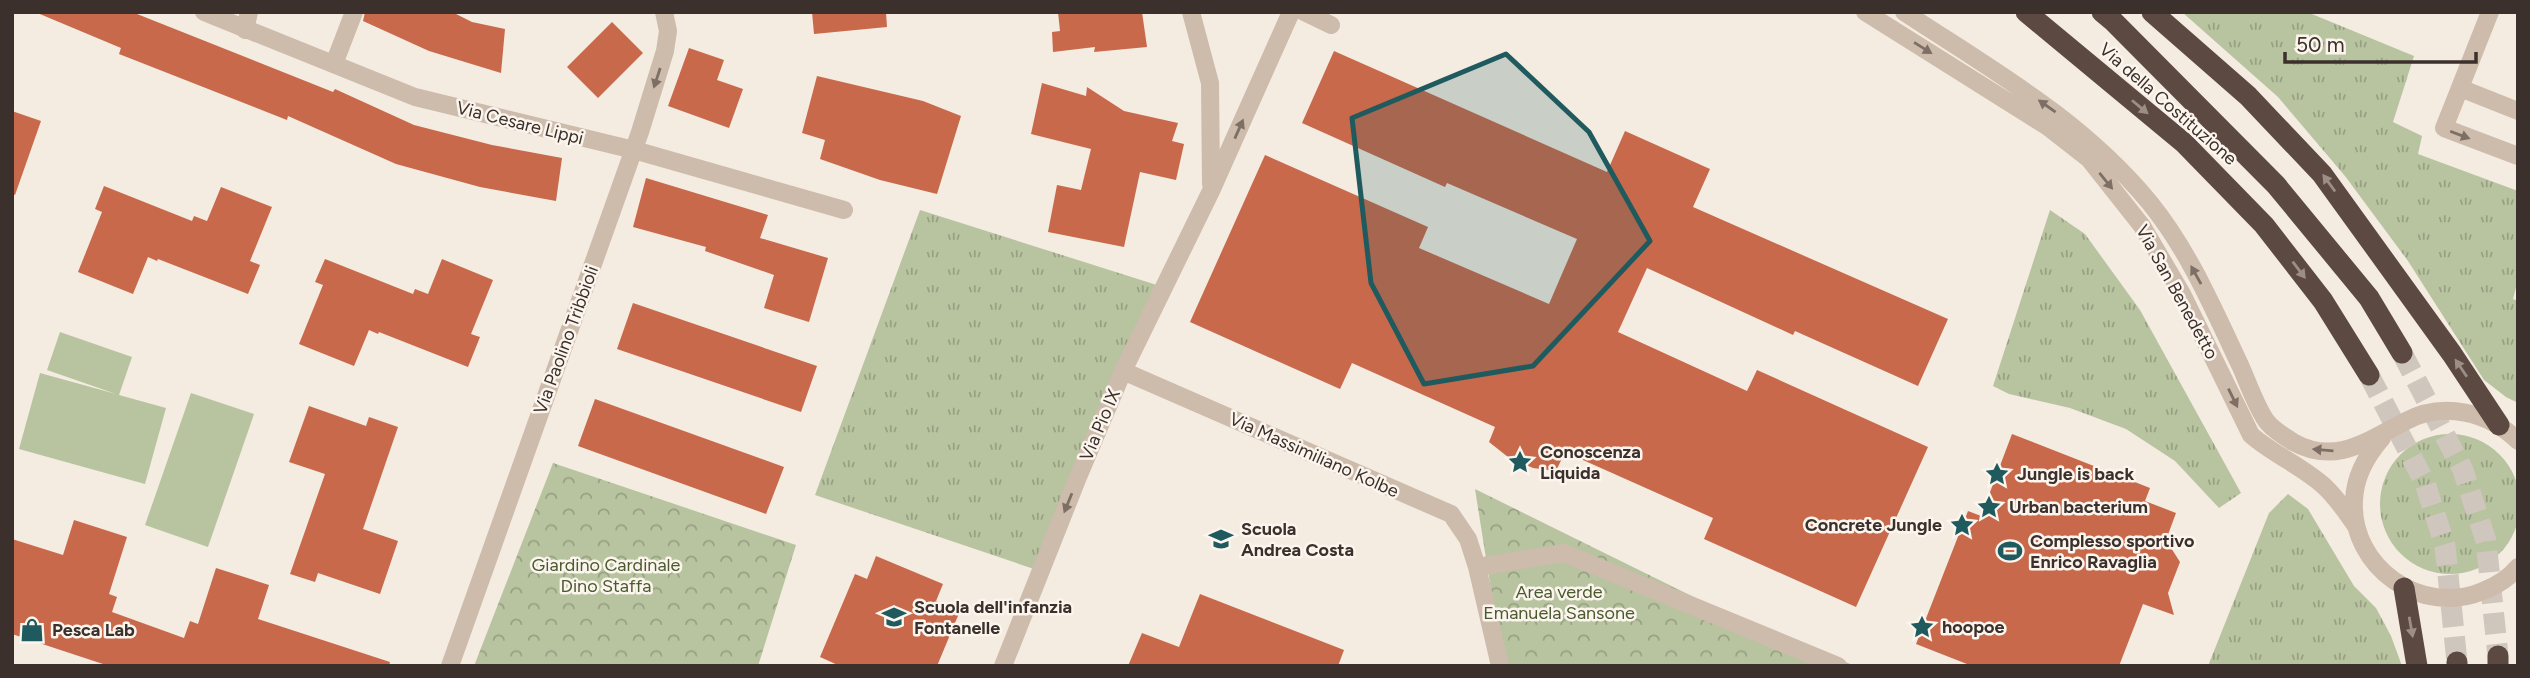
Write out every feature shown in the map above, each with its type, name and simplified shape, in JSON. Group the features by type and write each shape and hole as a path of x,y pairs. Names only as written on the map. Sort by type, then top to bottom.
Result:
{"highway":[{"name":"Via della Costituzione","path":"2102,12 2276,185 2369,298 2402,353"},
{"path":"2152,12 2248,96 2322,174 2452,354 2499,425"},
{"name":"Via della Costituzione","path":"2027,14 2184,143 2264,225 2323,301 2369,375"},
{"path":"2404,588 2417,666"}],"street":[{"name":"Via Cesare Lippi","path":"204,12 247,21 334,64 415,97 634,150 844,210"},
{"path":"334,64 354,12"},
{"name":"Via Paolino Tribbioli","path":"450,666 634,150 665,51 668,31 664,12"},
{"name":"Via Pio IX","path":"1191,12 1210,83 1211,191"},
{"name":"Via Pio IX","path":"1003,666 1123,372 1211,191 1291,12"},
{"path":"1304,12 1331,25"},
{"name":"Via San Benedetto","path":"1865,12 2038,121 2089,159 2149,237 2182,294 2251,435 2270,451 2324,486 2356,526"},
{"name":"Via San Benedetto","path":"1904,12 2052,109 2095,144 2151,204 2196,273 2267,422 2293,442 2319,453 2339,451 2363,445 2407,420 2442,411 2477,415 2499,425 2517,439"},
{"path":"2490,12 2444,128 2518,156"},
{"path":"2460,88 2518,111"},
{"name":"Via Massimiliano Kolbe","path":"1123,372 1451,514 1468,539 1477,566 1500,666"},
{"name":"Via San Benedetto","path":"2387,433 2370,452 2358,475 2354,500 2356,526 2373,562 2404,588 2426,596 2449,598 2473,595 2494,586 2518,567"},
{"path":"1477,566 1564,553 1838,666"}],"highlighted area":[{"path":"1506,54 1589,132 1650,241 1533,366 1424,384 1371,283 1352,118"}],"green space":[{"path":"2182,12 2307,12 2414,56 2393,122 2422,136 2418,154 2518,191 2518,280 2513,299 2518,301 2518,403 2484,380 2408,261 2345,176 2278,97"},
{"path":"920,210 1163,287 1034,569 815,495"},
{"path":"2050,210 2085,234 2140,310 2241,493 2219,508 2175,461 2126,429 2070,408 2009,394 1993,386"},
{"path":"60,332 132,357 119,395 166,408 145,484 19,449 40,373 116,394 47,370"},
{"path":"191,393 254,414 208,547 145,525"},
{"path":"2450,434 2477,439 2500,454 2515,477 2520,504 2515,531 2500,554 2477,569 2450,574 2423,569 2400,554 2385,531 2380,504 2385,477 2400,454 2423,439"},
{"name":"Giardino Cardinale Dino Staffa","path":"553,463 796,545 758,666 474,666"},
{"name":"Area verde Emanuela Sansone","path":"1475,489 1716,608 1855,666 1503,666"},
{"path":"2288,494 2308,509 2354,586 2376,608 2391,636 2402,666 2208,666 2269,513"}],"building":[{"path":"35,12 132,12 333,92 335,89 414,125 492,145 562,158 556,201 480,187 396,164 288,116 287,120 119,54 121,48"},
{"path":"365,12 452,12 472,22 505,29 501,73 429,51 363,21"},
{"path":"812,12 886,12 887,27 814,34"},
{"path":"1058,12 1142,12 1147,47 1094,52 1095,47 1053,52 1052,32 1060,31"},
{"path":"612,22 643,53 598,98 567,67"},
{"path":"689,48 724,60 717,80 743,89 729,128 668,106"},
{"path":"1334,51 1607,172 1625,131 1710,169 1693,207 1948,319 1918,386 1795,331 1793,335 1647,268 1618,332 1747,391 1757,370 1928,447 1856,607 1704,539 1713,518 1565,452 1556,471 1533,468 1508,457 1489,442 1495,427 1352,363 1340,389 1190,322 1265,155 1428,227 1419,248 1549,304 1577,239 1447,183 1445,187 1302,123"},
{"path":"817,76 923,101 961,116 937,194 880,180 820,159 825,140 802,133"},
{"path":"1042,83 1086,96 1087,87 1124,111 1178,123 1172,141 1184,144 1176,180 1140,172 1124,247 1048,232 1057,185 1081,190 1091,149 1031,134"},
{"path":"12,111 41,121 15,195 12,194"},
{"path":"646,178 768,215 760,238 828,258 809,322 764,308 774,275 705,251 706,247 633,227"},
{"path":"104,186 192,221 194,216 207,221 221,187 272,207 250,261 260,265 248,294 148,257 133,294 78,272 102,212 95,209"},
{"path":"325,259 413,294 415,289 428,294 442,259 493,280 471,334 480,337 468,367 369,330 354,366 299,344 323,285 315,282"},
{"path":"633,303 817,366 801,412 617,349"},
{"path":"595,399 784,467 766,514 578,446"},
{"path":"309,406 366,426 369,417 398,427 363,529 398,541 380,594 318,573 315,582 290,574 325,474 289,462"},
{"name":"Complesso sportivo Enrico Ravaglia","path":"2012,434 2150,488 2145,501 2176,513 2166,540 2180,562 2168,593 2174,615 2143,604 2119,666 1972,666 1916,644 1968,511 1981,516"},
{"path":"74,520 127,537 109,594 117,597 112,612 184,638 190,621 198,624 216,568 269,585 258,619 390,662 389,666 109,666 12,634 12,539 63,555"},
{"path":"876,556 943,584 936,601 960,611 937,666 840,666 820,657 855,574 867,579"},
{"path":"1200,594 1344,650 1338,666 1128,666 1142,633 1179,647"}],"tunnel":[{"path":"2402,353 2463,470 2486,541 2498,656"},
{"path":"2369,375 2425,483 2445,546 2457,662"}],"place":[{"name":"Conoscenza Liquida","path":"1520,462"},
{"name":"Jungle is back","path":"1997,474"},
{"name":"Urban bacterium","path":"1989,507"},
{"name":"Concrete Jungle","path":"1962,525"},
{"name":"Scuola Andrea Costa","path":"1221,539"},
{"name":"Complesso sportivo Enrico Ravaglia","path":"2010,551"},
{"name":"Scuola dell'infanzia Fontanelle","path":"894,617"},
{"name":"hoopoe","path":"1922,627"},
{"name":"Pesca Lab","path":"32,630"}]}
